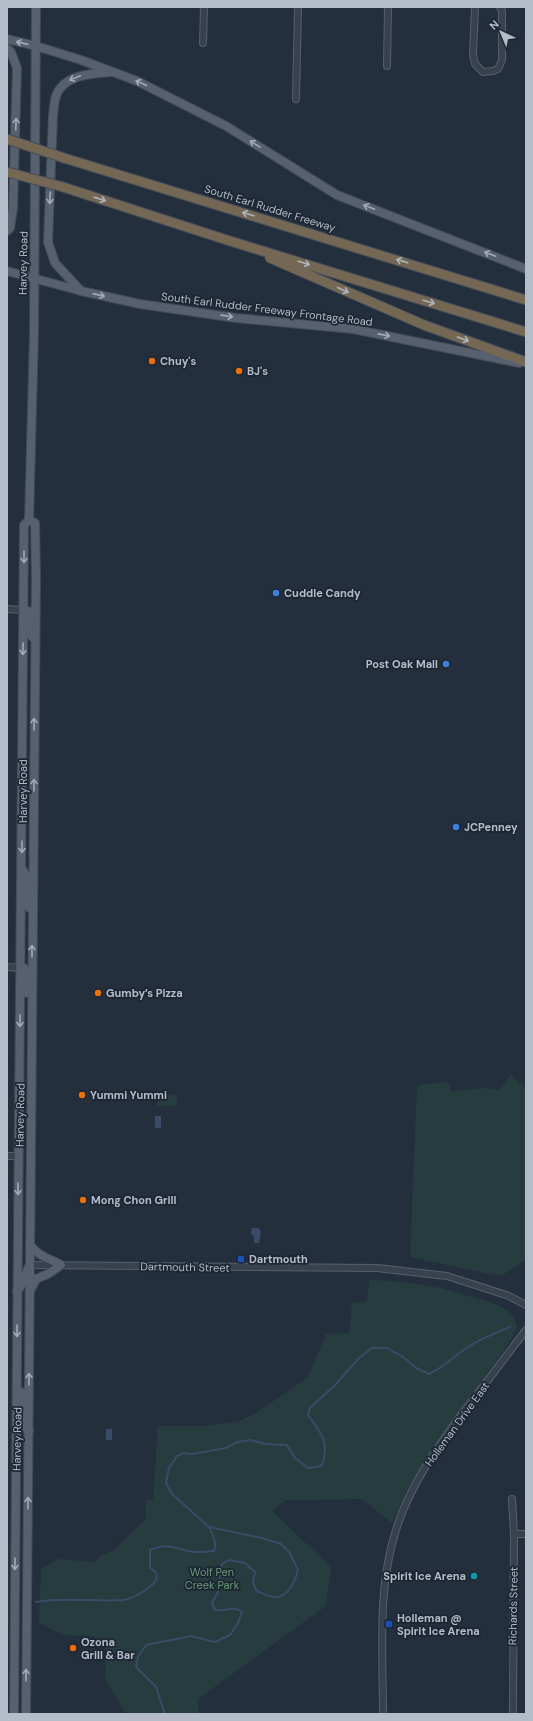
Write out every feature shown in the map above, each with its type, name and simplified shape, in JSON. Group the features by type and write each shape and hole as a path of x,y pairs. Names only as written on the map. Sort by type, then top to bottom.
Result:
{"highway":[{"name":"South Earl Rudder Freeway","path":"7,139 64,158 526,300"},
{"path":"7,172 63,187 230,241 526,332"},
{"path":"230,241 424,325 526,362"},
{"path":"479,285 526,293"}],"main road":[{"name":"Harvey Road","path":"14,1714 10,1629 16,1511 24,525 29,520 34,278 36,7"},
{"path":"7,39 36,46 137,81 226,126 337,195 526,269"},
{"path":"7,48 11,52 17,68 13,208 10,228 7,231"},
{"path":"81,291 55,263 48,242 53,115 56,96 67,81 83,75 114,72"},
{"name":"South Earl Rudder Freeway Frontage Road","path":"7,271 81,291 140,304 236,318 353,329 476,353 526,365"},
{"name":"Harvey Road","path":"26,1714 35,639 35,523 29,520"},
{"path":"23,610 28,611 29,634 35,639"},
{"path":"22,764 34,763"},
{"path":"22,869 27,877 27,904 28,907 33,909"},
{"path":"21,968 26,970 27,996 32,1004"},
{"path":"30,1190 25,1178 24,1162 18,1156 24,1151 31,1130"},
{"path":"17,1292 23,1283 25,1272 29,1266 24,1261 24,1243 18,1236"},
{"path":"30,1244 36,1252 61,1265 48,1274 36,1279 32,1284 30,1294"},
{"path":"17,1390 23,1393 23,1425 28,1431"},
{"path":"16,1511 21,1522 22,1549 27,1550"}],"street":[{"path":"203,43 204,7"},
{"path":"296,99 298,7"},
{"path":"387,66 388,7"},
{"path":"475,7 474,64 483,72 498,69 502,60 502,11 500,7"},
{"path":"7,609 23,610"},
{"path":"7,967 21,968"},
{"path":"7,1156 18,1156"},
{"name":"Dartmouth Street","path":"29,1266 377,1268 447,1276 482,1286 509,1296 526,1305"},
{"name":"Holleman Drive East","path":"383,1714 382,1606 389,1556 405,1504 426,1465 444,1438 526,1330"},
{"name":"Richards Street","path":"512,1499 514,1534 513,1714"},
{"path":"514,1534 526,1534"}],"green space":[{"path":"511,1074 526,1089 526,1259 499,1276 410,1257 417,1085 448,1082 451,1091 483,1088 499,1090"},
{"path":"159,1094 177,1095 177,1106 157,1106"},
{"name":"Wolf Pen Creek Park","path":"369,1280 423,1285 448,1290 489,1302 503,1308 511,1314 517,1328 507,1346 427,1457 407,1491 392,1523 362,1499 285,1500 272,1511 331,1567 326,1606 198,1699 199,1714 126,1714 105,1679 106,1650 93,1636 63,1635 39,1623 41,1569 59,1559 95,1562 100,1556 110,1552 117,1546 146,1519 145,1500 153,1499 158,1426 203,1426 237,1422 256,1413 308,1377 326,1334 349,1333 352,1303 367,1301"},
{"path":"8,1521 9,1625 7,1625"}],"water":[{"path":"155,1116 161,1116 161,1128 155,1128"},
{"path":"252,1228 258,1228 261,1231 259,1243 254,1243 254,1236 251,1234"},
{"path":"106,1429 112,1429 112,1440 106,1440"}],"waterway":[{"path":"165,1714 156,1687 136,1667 138,1657 146,1645 191,1636 215,1642 230,1635 238,1623 242,1612 235,1609 215,1610 212,1603 218,1592 222,1564 229,1560 245,1563 255,1572 253,1583 257,1591 273,1597 280,1597 287,1592 293,1584 298,1570 289,1552 281,1544 262,1538 209,1527 172,1494 166,1483 169,1468 177,1456 184,1453 192,1454 226,1448 237,1442 251,1440 265,1444 287,1445 295,1458 308,1468 317,1467 322,1465 325,1444 323,1438 308,1415 310,1408 335,1385 359,1358 372,1348 387,1348 403,1357 416,1368 429,1374 476,1342 510,1327"},
{"path":"36,1602 58,1600 123,1600 131,1598 146,1590 156,1580 156,1572 150,1568 150,1550 165,1546 194,1552 214,1551 215,1542 209,1527"}],"place":[{"name":"Chuy's","path":"152,361"},
{"name":"BJ's","path":"239,371"},
{"name":"Cuddle Candy","path":"276,593"},
{"name":"Post Oak Mall","path":"446,664"},
{"name":"JCPenney","path":"456,827"},
{"name":"Gumby’s Pizza","path":"98,993"},
{"name":"Yummi Yummi","path":"82,1095"},
{"name":"Mong Chon Grill","path":"83,1200"},
{"name":"Dartmouth","path":"241,1259"},
{"name":"Spirit Ice Arena","path":"474,1576"},
{"name":"Holleman @ Spirit Ice Arena","path":"389,1624"},
{"name":"Ozona Grill & Bar","path":"73,1648"}]}
